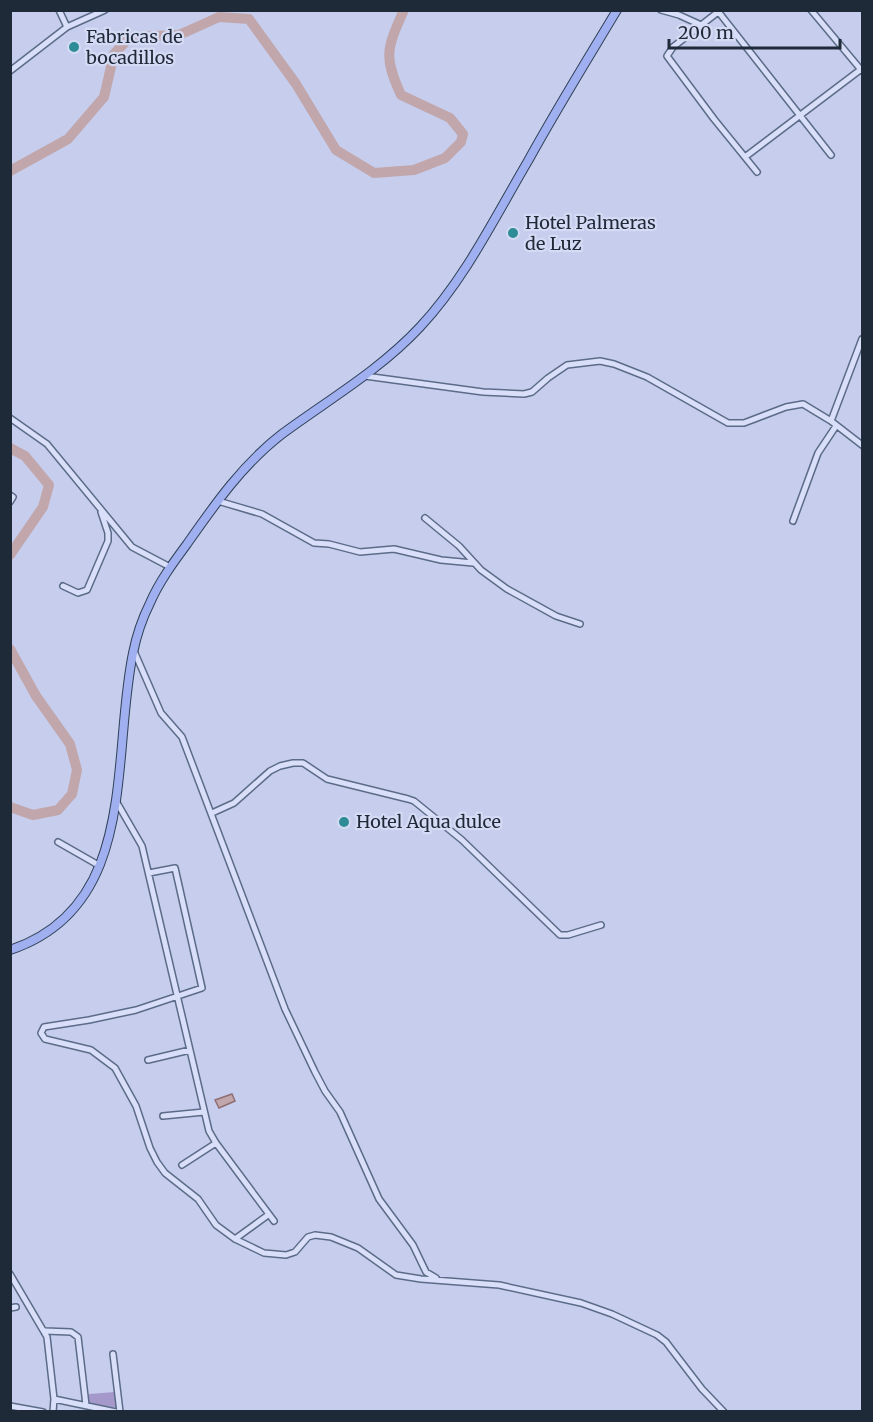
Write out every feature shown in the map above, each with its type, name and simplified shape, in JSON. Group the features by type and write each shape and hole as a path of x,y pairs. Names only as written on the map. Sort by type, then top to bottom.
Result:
{"main road":[{"path":"10,951 33,942 58,926 85,895 100,866 110,836 116,801 133,649 149,605 170,567 218,501 258,454 363,376 420,327 463,271 617,10"}],"street":[{"path":"60,10 67,27"},
{"path":"10,71 67,27 105,10"},
{"path":"661,10 701,25"},
{"path":"745,157 861,71 811,10"},
{"path":"757,172 667,57 668,53 718,11 831,155"},
{"path":"793,521 818,453 833,423 862,339"},
{"path":"363,376 483,392 524,394 532,392 567,365 600,361 614,363 647,377 724,422 741,424 798,404 807,405 862,445"},
{"path":"10,418 47,444 132,547 170,567"},
{"path":"10,495 13,497 10,502"},
{"path":"218,501 262,514 314,543 329,544 360,552 394,549 449,562 474,563"},
{"path":"63,586 78,593 87,590 108,541 108,533 100,508"},
{"path":"425,518 459,546 481,570 518,597 556,616 580,624"},
{"path":"133,649 161,713 182,737 285,1009 315,1072 340,1112 378,1199 411,1242 426,1272 440,1280"},
{"path":"212,813 234,803 263,776 276,768 293,763 303,763 327,778 414,801 485,862 560,935 601,925"},
{"path":"116,801 142,846 209,1131 274,1221"},
{"path":"58,842 100,866"},
{"path":"149,873 175,868 202,988 136,1010 44,1027 41,1035 45,1039 91,1050 115,1068 136,1106 157,1162 165,1173 194,1194 216,1225 235,1239 264,1252 286,1255 295,1252 312,1236 331,1237 373,1256 396,1275 499,1285 581,1303 612,1314 657,1335 674,1351 702,1389 724,1412"},
{"path":"148,1060 190,1050"},
{"path":"163,1116 204,1113"},
{"path":"182,1165 216,1143"},
{"path":"235,1239 268,1215"},
{"path":"10,1274 45,1331 54,1399 53,1412"},
{"path":"45,1331 71,1332 78,1337 86,1405"},
{"path":"54,1399 118,1412 113,1354"},
{"path":"10,1406 43,1412"}],"shaded area":[{"path":"232,1094 235,1101 219,1108 215,1100"},
{"path":"115,1392 117,1408 89,1403 89,1394"}],"waterway":[{"path":"10,171 68,139 104,97 114,54 130,37 179,35 219,17 249,19 296,84 336,150 374,173 414,170 445,158 461,142 463,134 450,118 401,95 391,71 389,52 404,10"},
{"path":"10,448 25,456 49,485 43,507 10,555"},
{"path":"10,649 36,696 70,744 77,770 72,794 58,810 33,815 10,807"}],"place":[{"name":"Fabricas de bocadillos","path":"74,47"},
{"name":"Hotel Palmeras de Luz","path":"513,233"},
{"name":"Hotel Aqua dulce","path":"344,822"}]}
